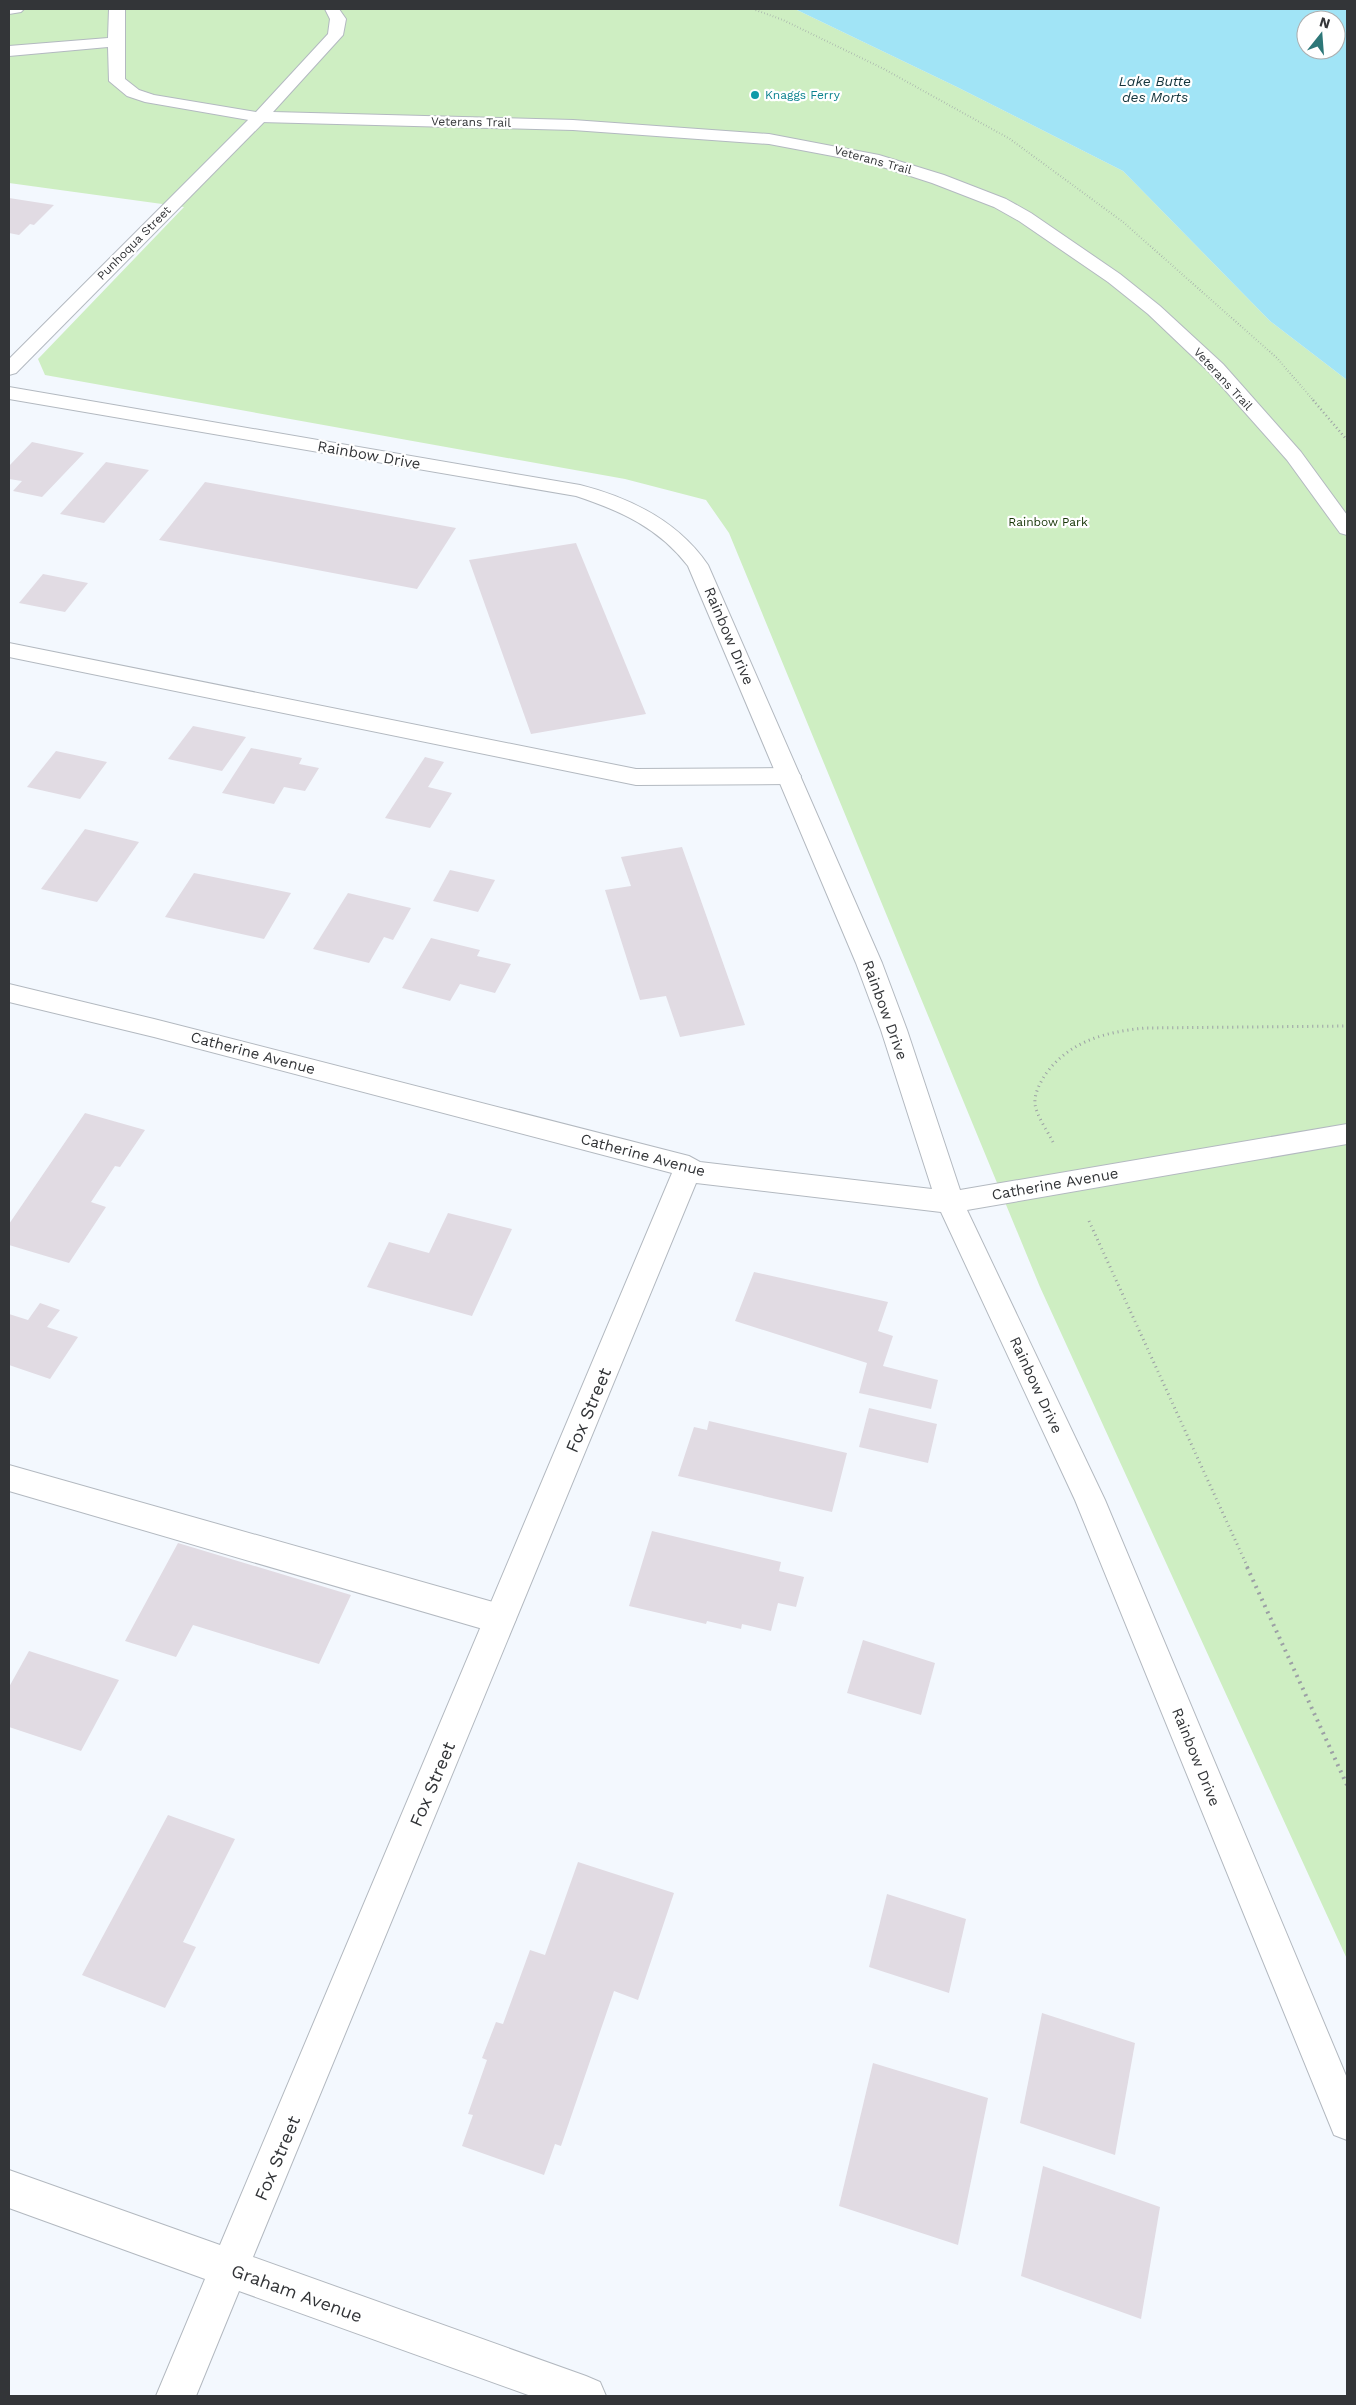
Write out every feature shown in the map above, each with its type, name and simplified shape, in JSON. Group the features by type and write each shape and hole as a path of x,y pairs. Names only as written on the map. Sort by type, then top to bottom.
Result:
{"street":[{"path":"9,9 16,9"},
{"path":"9,51 117,42 117,9"},
{"name":"Punhoqua Street","path":"9,369 260,117 335,35 338,19 332,9"},
{"name":"Veterans Trail","path":"117,42 115,62 117,81 132,93 151,99 260,117 573,125 733,135 839,151 898,166 1000,203 1026,217 1077,252 1154,310 1216,368 1294,456 1347,529"},
{"name":"Rainbow Drive","path":"9,393 580,491 626,506 652,519 684,544 698,564 872,971 894,1030 950,1202 1090,1500 1347,2122"},
{"path":"9,650 636,777 789,776"},
{"name":"Catherine Avenue","path":"9,993 154,1028 641,1154 688,1167 687,1171 950,1202 1347,1134"},
{"name":"Fox Street","path":"176,2396 687,1171"},
{"path":"9,1478 500,1619"},
{"name":"Graham Avenue","path":"9,2189 586,2396"}],"path":[{"path":"1049,1134 1035,1103 1040,1082 1057,1058 1069,1048 1092,1037 1117,1030 1145,1028 1347,1026"},
{"path":"1084,1212 1347,1785"}],"green space":[{"name":"Rainbow Park","path":"9,9 795,9 957,87 1123,171 1270,321 1347,380 1347,1959 1040,1287 729,533 706,500 625,479 45,375 38,359 184,207 9,183"}],"water":[{"name":"Lake Butte des Morts","path":"795,9 1347,9 1347,380 1270,321 1123,171 957,87"}],"building":[{"path":"9,198 54,205 34,225 30,224 19,235 9,233"},
{"path":"32,442 84,453 42,497 13,491 22,481 9,479 9,466"},
{"path":"106,462 149,470 104,523 60,514"},
{"path":"205,482 456,528 417,589 159,540"},
{"path":"576,543 646,714 531,734 469,560"},
{"path":"43,574 88,583 65,612 19,603"},
{"path":"193,726 246,737 222,771 168,759"},
{"path":"251,748 302,758 299,764 319,768 305,791 284,787 274,804 222,793"},
{"path":"56,751 107,762 80,799 27,787"},
{"path":"425,757 444,762 428,787 452,793 430,828 385,818"},
{"path":"85,829 139,842 97,902 41,889"},
{"path":"682,847 745,1025 680,1037 666,996 640,1000 605,890 631,886 621,857"},
{"path":"450,870 495,880 478,912 433,901"},
{"path":"194,873 291,893 264,939 165,917"},
{"path":"348,893 411,908 393,940 384,937 369,963 313,949"},
{"path":"431,938 480,950 477,956 511,964 495,993 460,984 450,1001 402,988"},
{"path":"85,1113 145,1130 120,1167 115,1166 91,1202 106,1207 69,1263 9,1245 9,1224"},
{"path":"448,1213 512,1229 472,1316 367,1287 389,1242 429,1253"},
{"path":"754,1272 888,1302 878,1331 893,1336 883,1366 938,1380 931,1409 859,1393 867,1363 735,1321"},
{"path":"40,1303 60,1310 47,1327 78,1337 50,1379 9,1365 9,1314 28,1320"},
{"path":"869,1408 937,1424 928,1463 859,1447"},
{"path":"709,1421 847,1453 832,1512 678,1476 694,1427 707,1430"},
{"path":"652,1531 781,1562 779,1571 804,1577 796,1607 778,1603 771,1631 742,1624 741,1629 707,1621 706,1624 629,1606"},
{"path":"178,1543 351,1595 319,1664 193,1625 176,1657 125,1641"},
{"path":"863,1640 935,1663 921,1715 847,1693"},
{"path":"29,1651 119,1680 81,1751 9,1727 9,1687"},
{"path":"168,1815 235,1839 183,1942 196,1947 165,2008 82,1975"},
{"path":"578,1862 674,1893 638,2000 614,1991 561,2146 555,2144 544,2175 462,2146 473,2115 468,2114 487,2060 482,2058 496,2022 503,2024 530,1950 545,1955"},
{"path":"887,1894 966,1919 949,1993 869,1967"},
{"path":"1042,2013 1135,2043 1115,2155 1020,2123"},
{"path":"873,2063 988,2098 958,2245 839,2206"},
{"path":"1043,2166 1160,2207 1141,2319 1021,2276"}],"place":[{"name":"Knaggs Ferry","path":"755,95"}]}
